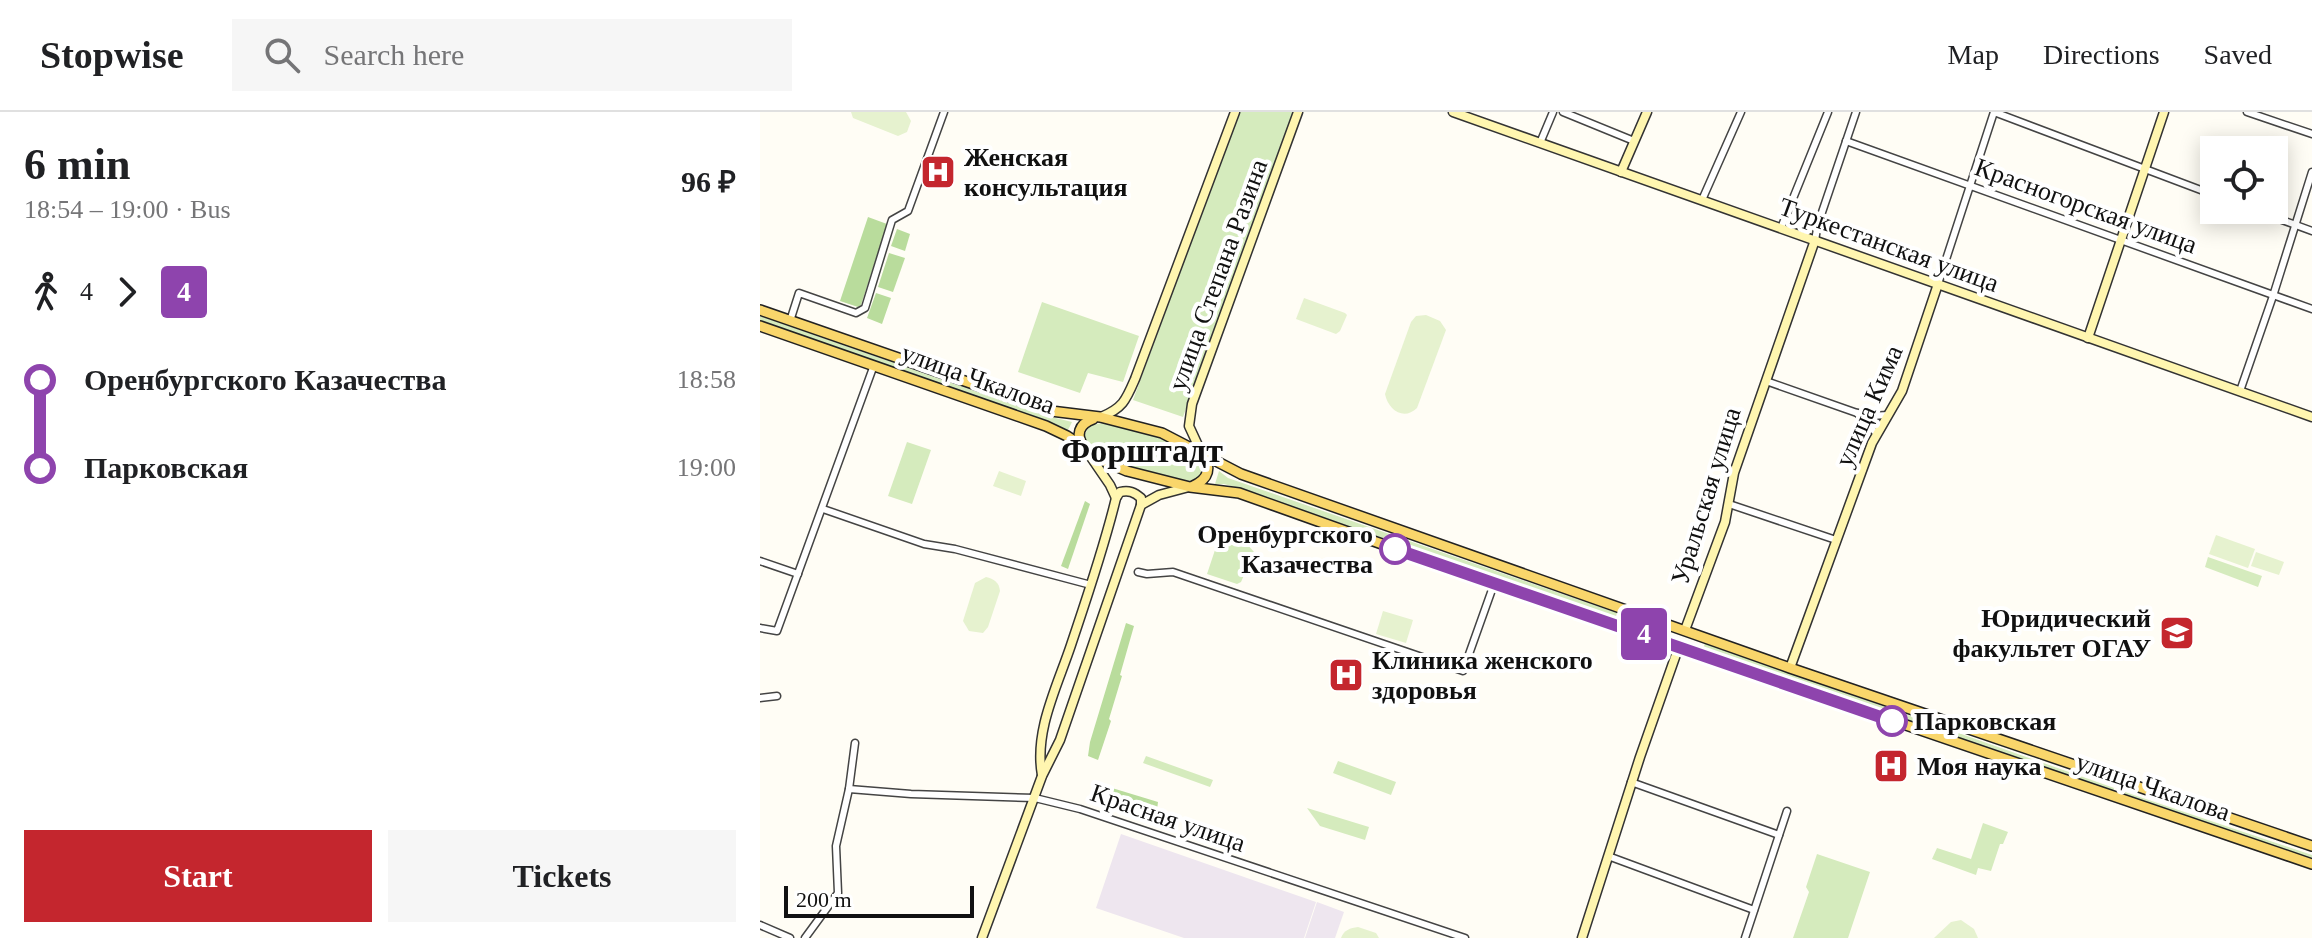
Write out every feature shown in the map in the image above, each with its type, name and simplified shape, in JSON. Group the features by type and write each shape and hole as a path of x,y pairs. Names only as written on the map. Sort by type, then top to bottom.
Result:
{"main road":[{"name":"улица Степана Разина","path":"1100,417 1124,403 1135,379 1235,112"},
{"name":"улица Степана Разина","path":"1201,452 1189,426 1192,404 1298,112"},
{"name":"Туркестанская улица","path":"1453,112 2312,417"},
{"path":"1621,172 1647,112"},
{"path":"2088,338 2164,112"},
{"name":"Уральская улица","path":"1584,938 1631,782 1725,522 1734,473 1815,240"},
{"name":"улица Кима","path":"1790,668 1876,433 1902,391 1938,284"},
{"name":"улица Чкалова","path":"760,310 1051,411 1100,417 1162,433 1241,474 1790,668 2312,846"},
{"name":"улица Чкалова","path":"760,326 1046,426 1127,471 1190,487 1239,493 1494,584 2312,864"},
{"path":"1100,417 1081,427 1078,437 1116,498"},
{"path":"1141,505 1204,479 1209,465 1201,452"},
{"path":"982,938 1042,776 1060,740 1141,505 1141,498 1135,492 1120,492 1116,498 1091,585 1041,733 1039,759 1042,776"},
{"path":"1618,625 1624,608"},
{"path":"2117,798 2122,782"}],"street":[{"path":"790,321 799,293 856,313 865,308 892,220 908,211 944,112"},
{"path":"1540,143 1553,112"},
{"path":"1563,112 1634,141"},
{"path":"1702,200 1741,112"},
{"path":"1781,228 1828,112"},
{"name":"Уральская улица","path":"1815,240 1856,112"},
{"path":"1994,112 2200,190"},
{"name":"улица Кима","path":"1938,284 1994,112"},
{"path":"2247,112 2312,134"},
{"name":"Красногорская улица","path":"1846,141 2312,309"},
{"path":"2240,391 2312,172"},
{"path":"2288,222 2312,231"},
{"path":"760,628 777,631 874,365"},
{"path":"1766,381 1857,413 1889,415"},
{"path":"1857,413 1876,433"},
{"path":"1729,504 1836,540"},
{"path":"823,509 924,544 955,549 1091,585"},
{"path":"760,561 798,574"},
{"path":"1138,572 1173,572 1187,576 1463,671 1494,584"},
{"path":"760,698 777,696"},
{"path":"805,938 838,893 836,846 849,789 855,743"},
{"path":"1631,782 1779,835"},
{"name":"Красная улица","path":"849,789 1035,798 1080,809 1465,938"},
{"path":"1745,938 1787,811"},
{"path":"1608,856 1754,910"},
{"path":"760,925 790,938"}],"shaded area":[{"path":"1121,834 1316,902 1304,938 1184,938 1096,908"},
{"path":"1317,902 1344,912 1335,938 1305,938"}],"green space":[{"path":"851,112 906,112 911,121 907,132 898,136 853,118"},
{"path":"1239,112 1293,112 1183,417 1133,400"},
{"path":"868,217 887,224 858,307 840,301"},
{"path":"897,229 910,234 905,251 891,246"},
{"path":"889,253 905,258 893,292 878,287"},
{"path":"876,293 891,298 882,324 867,318"},
{"path":"1304,298 1345,313 1347,315 1340,331 1336,334 1296,319"},
{"path":"1042,302 1139,336 1123,382 1088,373 1080,393 1018,372"},
{"path":"1426,315 1440,321 1446,330 1417,408 1402,414 1389,405 1385,394 1411,322 1416,316"},
{"path":"760,316 1040,414 1072,422 1067,432 760,322"},
{"path":"1104,423 1180,445 1194,453 1201,462 1201,474 1188,482 1167,479 1108,458 1088,446 1084,436 1090,425"},
{"path":"907,442 931,450 912,504 888,496"},
{"path":"999,471 1026,481 1021,496 993,486"},
{"path":"1219,471 1228,478 1617,613 1615,619 1242,489 1215,484"},
{"path":"1085,501 1090,504 1068,569 1061,566"},
{"path":"1228,532 1240,536 1254,552 1241,582 1237,584 1207,574 1220,535"},
{"path":"2216,535 2255,549 2248,568 2209,554"},
{"path":"2256,552 2284,562 2279,575 2251,566"},
{"path":"2208,557 2262,576 2258,587 2205,567"},
{"path":"986,577 996,581 1000,591 988,627 983,633 969,631 963,621 975,583"},
{"path":"1383,611 1413,620 1406,643 1376,634"},
{"path":"1627,615 1658,625 1664,631 1663,635 1625,622"},
{"path":"1126,623 1134,626 1109,719 1111,721 1098,760 1088,756 1090,742"},
{"path":"1705,643 2114,788 2113,792 1703,649"},
{"path":"1146,756 1213,780 1210,787 1143,763"},
{"path":"1338,761 1396,782 1391,795 1333,773"},
{"path":"1112,788 1158,802 1157,810 1110,795"},
{"path":"2125,792 2312,855 2312,860 2124,795"},
{"path":"1307,808 1369,827 1365,840 1320,826"},
{"path":"1983,823 2008,832 2003,844 2000,844 1991,871 1978,868 1976,875 1932,859 1937,848 1971,859"},
{"path":"1817,854 1870,872 1848,938 1793,938 1809,892 1806,887"},
{"path":"1961,920 1974,929 1978,938 1934,938 1951,922"},
{"path":"1358,927 1376,933 1379,938 1341,938 1348,930"}],"bus line":[{"name":"4","path":"1395,549 1892,721"}],"place":[{"name":"Женская консультация","path":"938,172"},
{"name":"Оренбургского Казачества","path":"1395,549"},
{"name":"Юридический факультет ОГАУ","path":"2177,633"},
{"name":"Клиника женского здоровья","path":"1346,675"},
{"name":"Парковская","path":"1892,721"},
{"name":"Моя наука","path":"1891,766"}],"district":[{"name":"Форштадт","path":"1142,450"}]}
